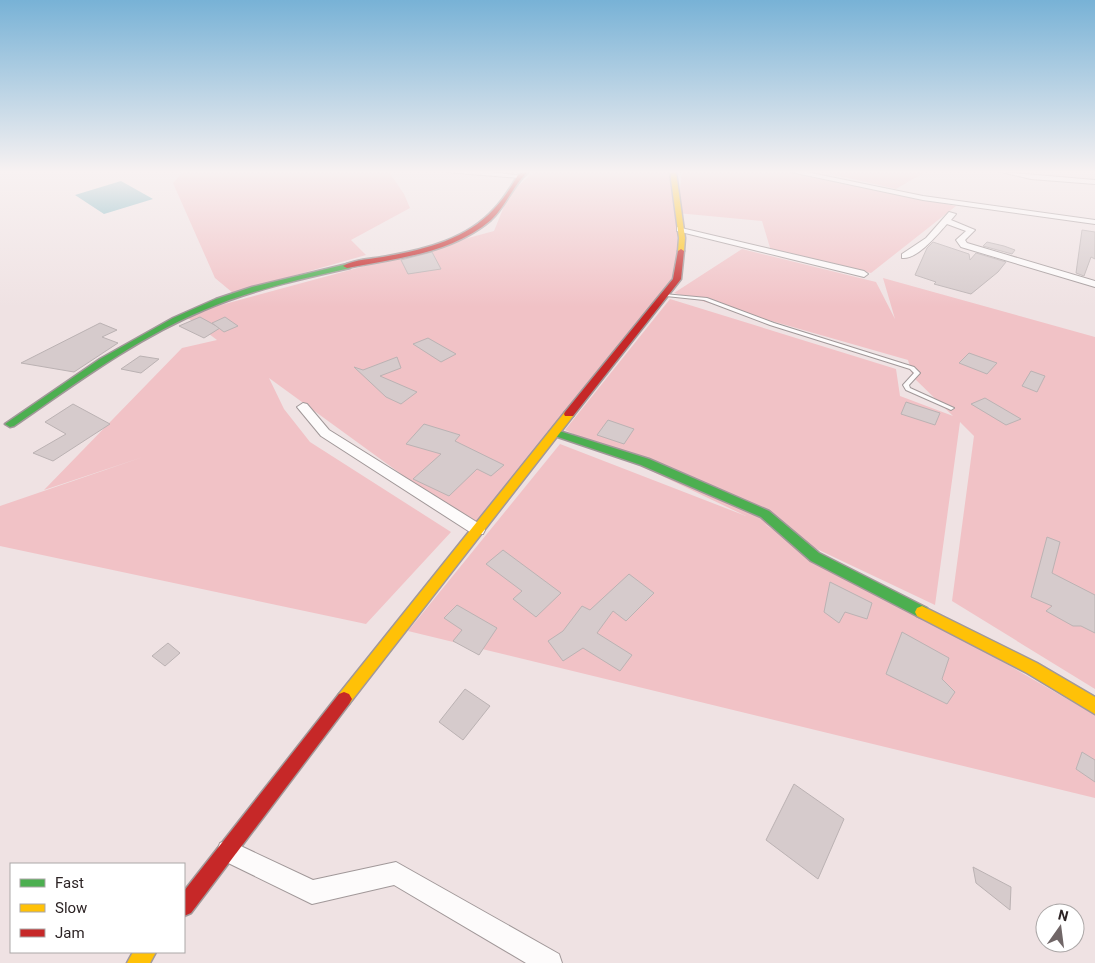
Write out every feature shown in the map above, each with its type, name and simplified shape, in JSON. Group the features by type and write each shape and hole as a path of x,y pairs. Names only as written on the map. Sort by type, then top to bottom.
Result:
{"street":[{"path":"10,424 120,351 174,320 203,307 312,273 439,245 467,234 491,217"},
{"path":"185,905 383,648 666,295 677,279 680,268 682,238 679,217"},
{"path":"905,256 928,240 949,217"},
{"path":"1058,217 1095,222"},
{"path":"947,221 971,230 960,240 964,245 1095,284"},
{"path":"680,229 864,274"},
{"path":"304,407 325,433 478,530"},
{"path":"556,433 645,462 766,514 815,557 1032,668 1095,706"},
{"path":"228,851 312,892 396,872 550,963"},
{"path":"137,963 145,953"}],"lane":[{"path":"666,295 705,299 780,326 912,368 916,373 906,385 908,389 951,408"}],"shaded area":[{"path":"188,217 394,217 351,240 366,255 233,293 215,278"},
{"path":"500,217 676,217 680,268 478,530 269,378 284,409 310,442 451,532 366,624 0,546 0,506 143,457 44,490 182,348 217,340 184,315 494,231"},
{"path":"719,217 942,217 871,273 771,251 762,221"},
{"path":"742,249 876,282 895,319 883,278 1095,337 1095,689 952,601 974,436 960,422 935,605 764,524 1095,715 1095,798 408,631 560,444 746,516 565,430 670,299 896,369 900,396 953,416 913,377 908,360 674,293"}],"building":[{"path":"1082,230 1095,232 1095,259 1091,257 1084,276 1076,273"},
{"path":"933,242 969,254 970,260 976,253 1006,262 998,272 971,294 934,284 936,282 915,275 927,248"},
{"path":"987,242 1015,250 1012,254 983,246"},
{"path":"432,252 441,269 408,274 401,260"},
{"path":"200,317 220,328 204,338 179,326"},
{"path":"225,317 238,326 224,332 212,323"},
{"path":"100,323 117,330 102,337 118,343 74,372 21,363"},
{"path":"428,338 456,354 441,362 413,344"},
{"path":"969,353 997,363 987,374 959,363"},
{"path":"140,356 159,359 141,373 121,369"},
{"path":"397,357 401,368 380,376 417,392 401,404 386,397 354,367 363,370"},
{"path":"1031,371 1045,376 1037,392 1022,386"},
{"path":"985,398 1021,419 1006,425 971,404"},
{"path":"906,402 940,413 935,425 901,414"},
{"path":"73,404 110,424 53,461 33,453 66,434 45,422"},
{"path":"608,420 634,429 624,444 597,435"},
{"path":"424,424 460,435 455,441 504,465 491,476 477,469 449,496 413,479 441,454 406,444"},
{"path":"1047,537 1060,542 1052,573 1095,595 1095,633 1081,626 1073,626 1046,611 1052,606 1031,597"},
{"path":"503,550 561,593 536,617 513,599 522,591 486,564"},
{"path":"629,574 654,593 626,621 613,611 597,633 632,655 620,671 583,648 563,661 548,641 563,631 582,606 590,610"},
{"path":"830,582 872,603 867,619 845,612 839,623 824,612"},
{"path":"457,605 497,628 479,655 453,641 462,630 444,618"},
{"path":"902,632 949,658 942,679 955,692 947,704 886,674"},
{"path":"168,643 180,653 165,666 152,656"},
{"path":"465,689 490,706 463,740 439,722"},
{"path":"1082,752 1095,760 1095,782 1076,769"},
{"path":"794,784 844,819 818,879 766,840"},
{"path":"973,867 1011,887 1010,910 976,883"}],"traffic: fast":[{"path":"10,424 79,376 127,346 201,308 255,289 347,266"},
{"path":"556,433 645,462 765,514 815,557 922,612"}],"traffic: slow":[{"path":"679,217 682,238 681,251"},
{"path":"344,699 569,414"},
{"path":"922,612 1032,668 1095,706"},
{"path":"137,963 145,953"}],"traffic: jam":[{"path":"347,266 439,246 473,230 490,217"},
{"path":"569,414 677,279 681,251"},
{"path":"185,905 344,699"}]}
